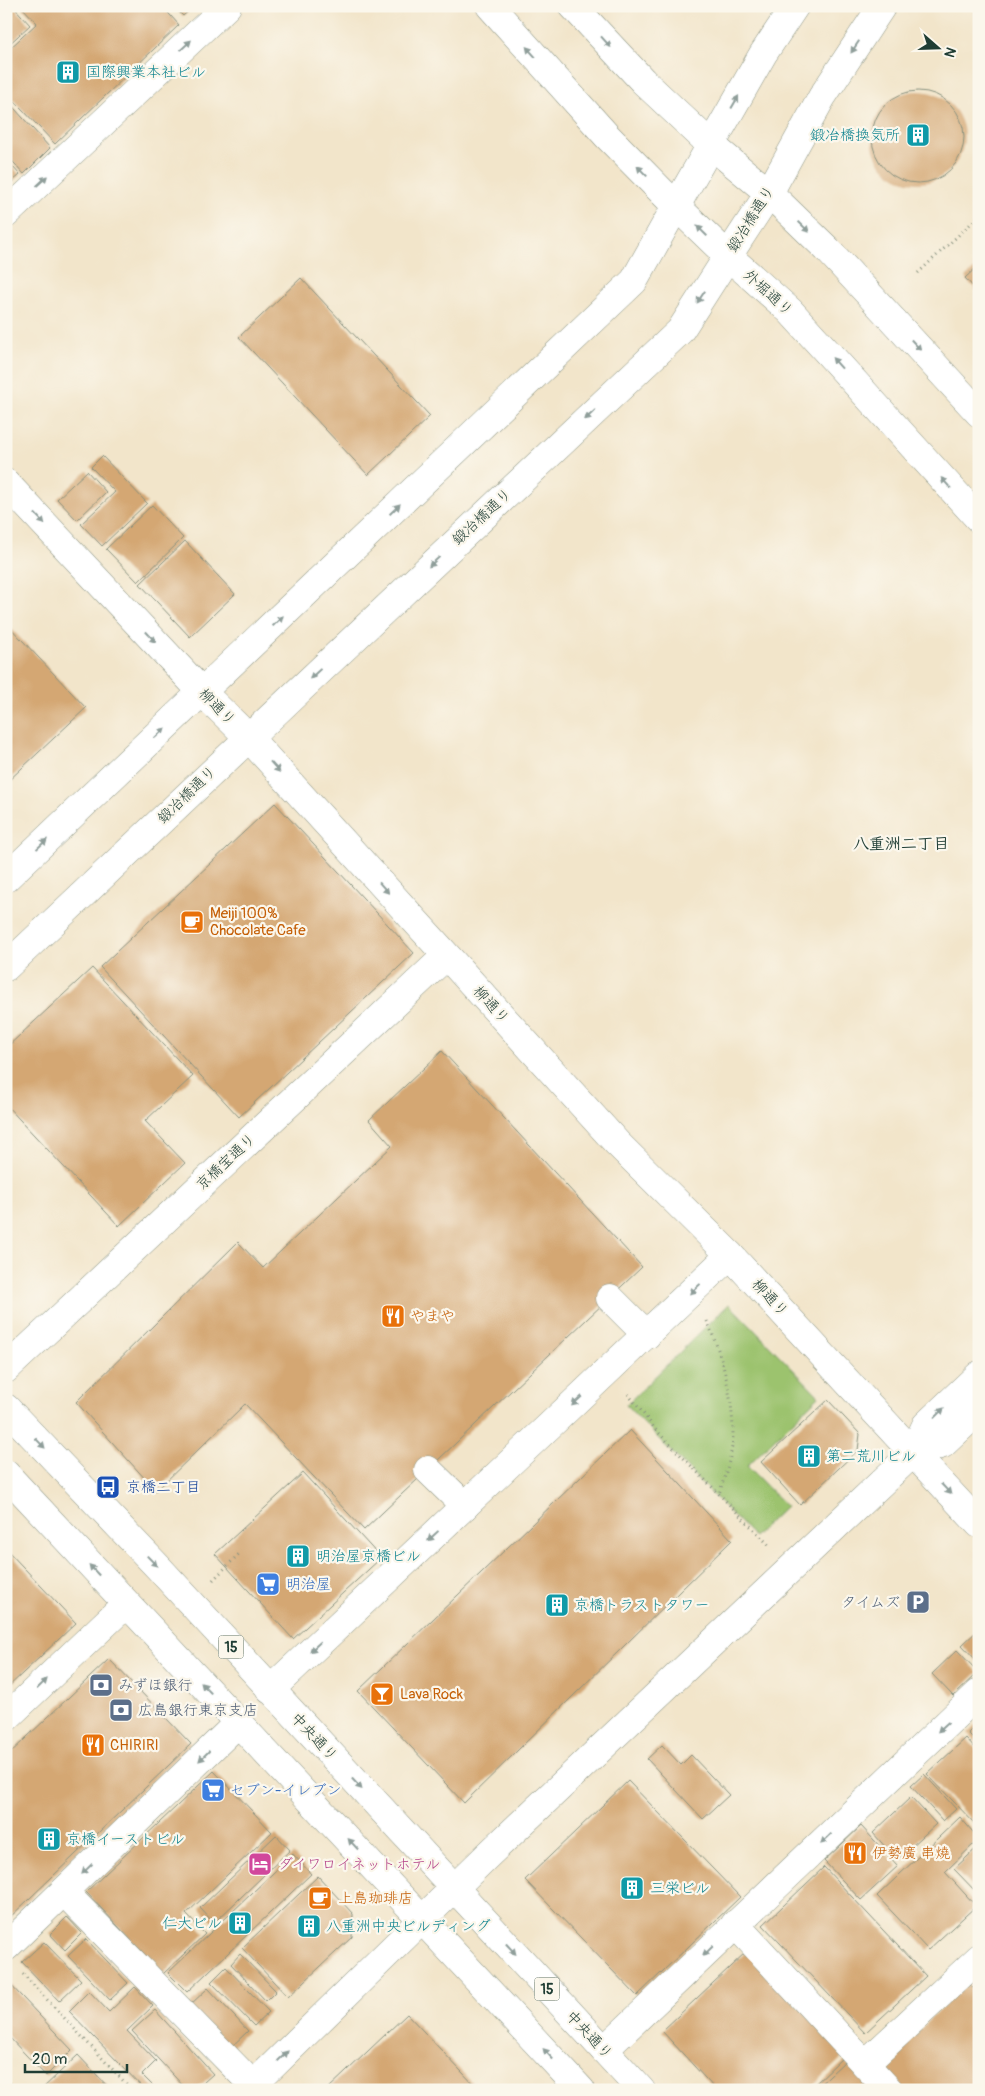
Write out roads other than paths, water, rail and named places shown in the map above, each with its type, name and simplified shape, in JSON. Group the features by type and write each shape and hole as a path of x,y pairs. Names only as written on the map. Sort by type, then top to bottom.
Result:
{"main road":[{"path":"6,214 227,6"},
{"name":"外堀通り","path":"490,6 607,136 728,256 790,311 979,519"},
{"path":"573,6 643,81 710,144 769,193 828,250 979,413"},
{"path":"6,878 203,693 634,281 710,144 763,54 795,6"},
{"name":"鍛冶橋通り","path":"6,967 680,331 769,193 822,97 882,6"},
{"name":"柳通り","path":"6,483 203,693 248,737 617,1143 730,1256 979,1524"},
{"name":"京橋宝通り","path":"6,1369 446,956"},
{"path":"270,1690 730,1256"},
{"path":"610,1298 647,1335"},
{"path":"64,1892 250,2087 422,1918 913,1453 926,1425 979,1375"},
{"name":"中央通り","path":"6,1408 157,1566 641,2090"},
{"path":"913,1453 943,1444 979,1410"},
{"path":"428,1470 464,1506"},
{"path":"6,1474 422,1918 575,2088"},
{"path":"6,1718 126,1604"},
{"path":"604,2050 979,1693"},
{"path":"6,1947 239,1722"},
{"path":"735,1924 889,2090"},
{"path":"865,2064 976,1967"}],"place":[{"name":"国際興業本社ビル","path":"68,72"},
{"name":"鍛冶橋換気所","path":"918,135"},
{"name":"Meiji 100% Chocolate Cafe","path":"192,922"},
{"name":"やまや","path":"393,1316"},
{"name":"第二荒川ビル","path":"809,1456"},
{"name":"京橋二丁目","path":"108,1487"},
{"name":"明治屋京橋ビル","path":"298,1556"},
{"name":"明治屋","path":"268,1584"},
{"name":"タイムズ","path":"918,1602"},
{"name":"京橋トラストタワー","path":"557,1605"},
{"name":"みずほ銀行","path":"101,1685"},
{"name":"Lava Rock","path":"382,1694"},
{"name":"広島銀行東京支店","path":"121,1710"},
{"name":"CHIRIRI","path":"93,1745"},
{"name":"セブン-イレブン","path":"213,1790"},
{"name":"京橋イーストビル","path":"49,1839"},
{"name":"伊勢廣 串燒","path":"855,1853"},
{"name":"ダイワロイネットホテル","path":"260,1864"},
{"name":"三栄ビル","path":"632,1888"},
{"name":"上島珈琲店","path":"320,1898"},
{"name":"仁大ビル","path":"240,1923"},
{"name":"八重洲中央ビルディング","path":"309,1926"}],"district":[{"name":"八重洲二丁目","path":"901,844"}]}
